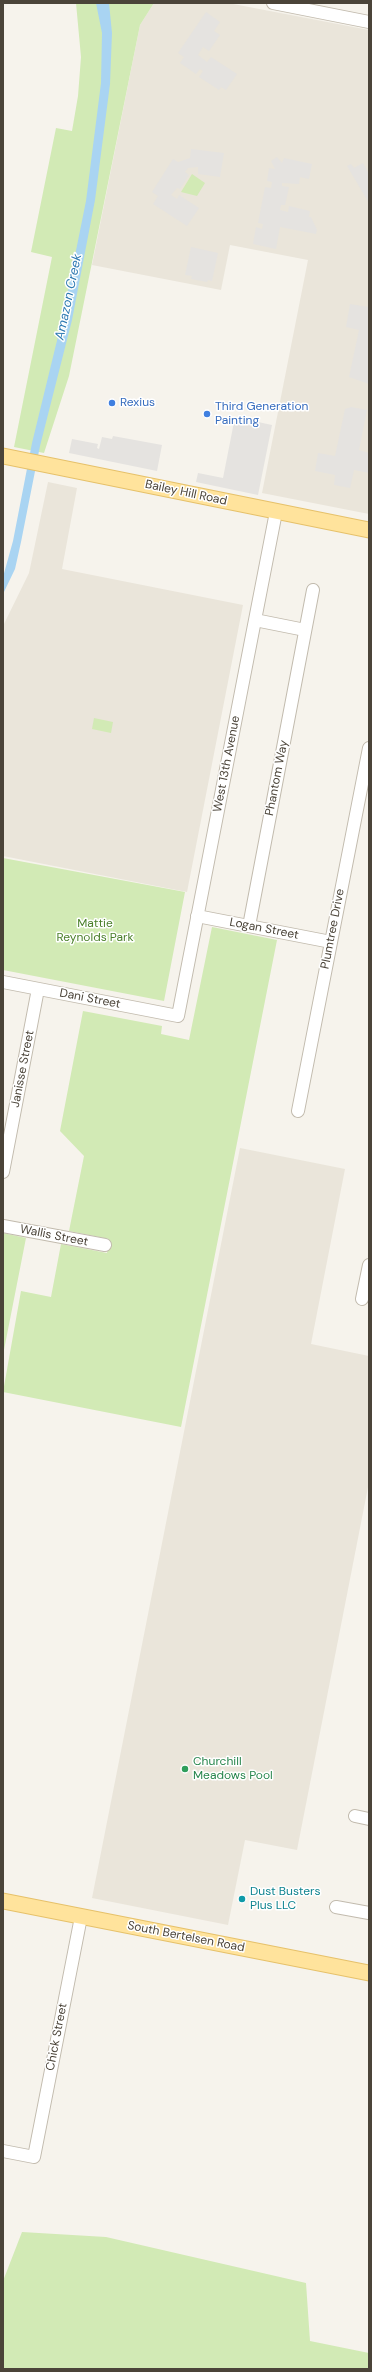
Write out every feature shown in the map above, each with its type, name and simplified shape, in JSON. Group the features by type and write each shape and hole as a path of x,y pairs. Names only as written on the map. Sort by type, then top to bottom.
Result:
{"main road":[{"name":"Bailey Hill Road","path":"7,457 369,530"},
{"name":"South Bertelsen Road","path":"3,1901 369,1973"}],"street":[{"path":"273,3 292,5 369,22"},
{"name":"West 13th Avenue","path":"178,1016 276,512"},
{"name":"Phantom Way","path":"249,926 313,590"},
{"path":"255,620 305,630"},
{"name":"Plumtree Drive","path":"298,1110 331,942 367,773 369,748"},
{"name":"Logan Street","path":"197,916 331,942"},
{"name":"Dani Street","path":"3,982 178,1016"},
{"name":"Janisse Street","path":"3,1172 38,989"},
{"name":"Wallis Street","path":"3,1226 105,1245"},
{"path":"362,1299 369,1267"},
{"path":"355,1816 369,1819"},
{"path":"336,1907 369,1913"},
{"name":"Chick Street","path":"3,2152 34,2157 81,1917"}],"shaded area":[{"path":"154,3 228,3 369,30 369,514 262,493 308,260 230,245 221,290 92,265 140,25"},
{"path":"206,12 220,22 214,31 220,35 209,51 203,47 198,55 207,62 211,57 237,74 226,90 221,87 219,90 199,77 203,71 200,69 196,74 180,63 184,57 178,53"},
{"path":"191,149 224,153 220,177 198,174 198,167 188,168 185,172 189,175 180,189 177,188 171,195 177,199 179,195 199,208 187,226 153,204 158,196 152,192 173,159 178,162 190,158"},
{"path":"277,157 282,163 284,158 312,164 309,179 300,177 299,184 282,183 282,186 289,187 285,205 281,205 280,210 288,212 289,206 310,211 309,217 311,217 317,230 316,234 280,227 276,249 253,244 256,227 262,229 263,224 258,223 265,187 271,188 272,182 267,181 269,168 275,169 271,161"},
{"path":"363,163 369,174 369,203 347,166 351,164 354,168"},
{"path":"191,247 218,253 212,281 208,280 207,282 191,279 192,276 185,275"},
{"path":"350,304 369,307 369,384 349,377 359,330 346,327"},
{"path":"351,407 367,410 359,450 369,453 369,473 354,470 350,488 334,485 335,475 315,471 318,453 335,456 345,409"},
{"path":"235,417 272,425 258,495 196,482 198,473 223,478"},
{"path":"113,436 162,445 157,471 69,453 72,439 98,444 97,448 99,449 102,437 112,439"},
{"path":"48,482 77,488 62,569 243,605 187,892 3,856 3,626 29,573"},
{"path":"240,1148 345,1169 311,1344 369,1356 369,1482 297,1850 245,1840 228,1925 92,1898"}],"green space":[{"path":"76,3 154,3 140,25 69,376 44,453 14,447 52,257 31,252 56,128 72,131 78,96 81,57"},
{"path":"192,174 205,183 197,196 181,192"},
{"path":"94,718 113,722 111,733 92,729"},
{"name":"Mattie Reynolds Park","path":"3,858 185,892 164,1001 3,970"},
{"path":"212,927 277,940 181,1427 3,1392 21,1291 51,1297 61,1244 107,1253 109,1239 69,1231 84,1156 60,1131 83,1011 162,1026 161,1034 189,1040"},
{"path":"3,1233 26,1238 3,1355"},
{"path":"22,2232 106,2237 306,2283 310,2341 369,2353 369,2369 3,2369 3,2281"}],"water":[{"name":"Amazon Creek","path":"96,3 109,3 112,33 110,84 95,200 72,320 40,446 15,569 3,594 3,577 13,541 32,443 62,320 86,201 101,83 102,33"}],"place":[{"name":"Rexius","path":"112,403"},
{"name":"Third Generation Painting","path":"207,414"},
{"name":"Churchill Meadows Pool","path":"185,1769"},
{"name":"Dust Busters Plus LLC","path":"242,1899"}]}
